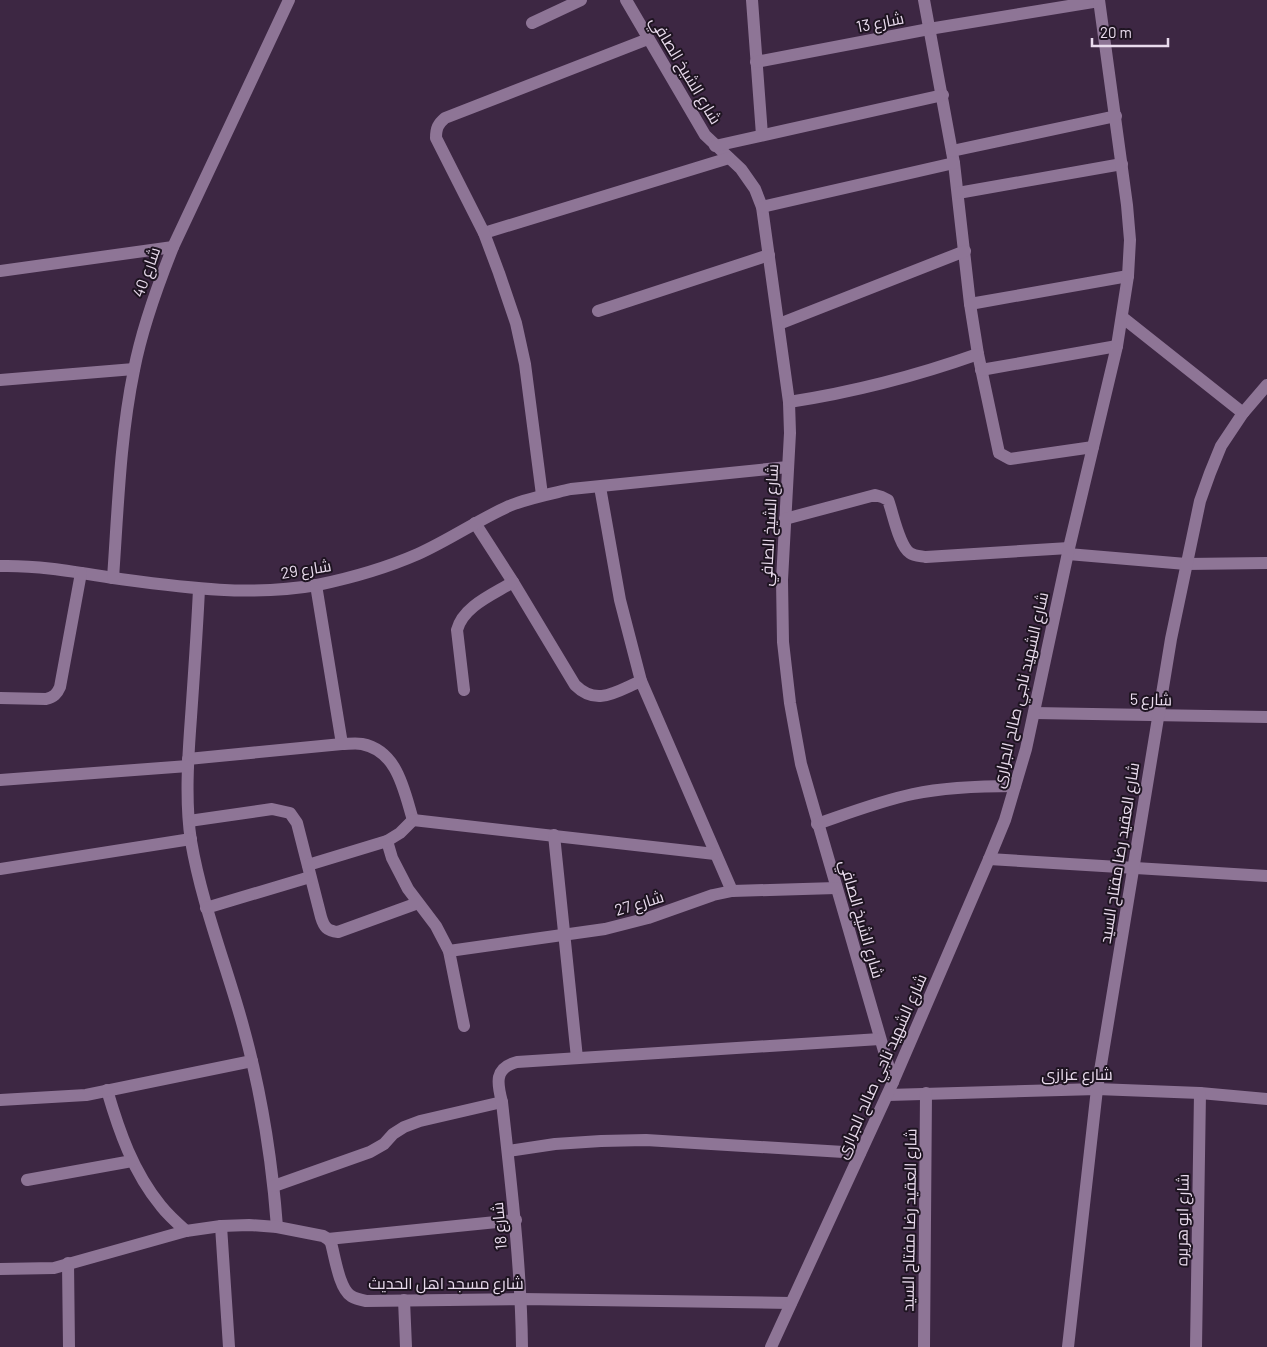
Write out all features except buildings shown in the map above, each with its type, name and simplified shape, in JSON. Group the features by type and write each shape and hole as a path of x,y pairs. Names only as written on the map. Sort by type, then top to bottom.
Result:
{"street":[{"name":"شارع 40","path":"113,578 122,456 134,369 149,312 173,247 290,0"},
{"path":"532,23 581,0"},
{"name":"شارع الشيخ الصافي","path":"626,0 705,135 741,169 755,189 762,207 789,402 790,433 782,580 784,651 790,703 801,764 817,824 893,1082"},
{"path":"752,0 762,136"},
{"path":"924,0 953,157 970,304 978,354 999,453 1004,457 1016,459 1093,448"},
{"name":"شارع 13","path":"756,62 929,29 1099,1"},
{"name":"شارع الشهيد ناجي صالح الجرارى","path":"771,1347 888,1094 990,859 1005,820 1034,713 1069,551 1117,346 1128,276 1130,240 1122,164 1099,1"},
{"path":"542,496 525,364 516,323 500,273 484,233 436,138 436,130 440,122 445,118 648,39"},
{"path":"716,146 943,95"},
{"path":"762,207 1116,116"},
{"path":"484,233 729,158"},
{"path":"958,193 1122,164"},
{"path":"0,271 173,247"},
{"path":"779,324 964,252"},
{"path":"598,311 769,255"},
{"path":"970,304 1128,276"},
{"path":"1122,317 1243,413"},
{"path":"981,370 1117,346"},
{"path":"789,402 840,394 887,383 933,370 978,354"},
{"path":"0,380 134,369"},
{"name":"شارع العقيد رضا مفتاح السيد","path":"1068,1347 1097,1089 1170,639 1200,501 1210,473 1221,446 1243,413 1266,387"},
{"name":"شارع 29","path":"0,566 17,565 199,589 257,591 316,585 350,578 385,567 418,554 511,506 542,496 571,489 788,467"},
{"path":"600,487 620,600 641,681 732,891"},
{"path":"786,519 874,496 888,500 903,546 909,553 916,556 1069,551 1186,564 1267,563"},
{"path":"475,523 575,685 581,691 588,695 605,697 641,681"},
{"path":"0,698 46,699 58,693 81,573"},
{"path":"464,690 457,630 459,621 469,610 513,582"},
{"path":"316,585 342,744"},
{"path":"199,589 188,762 191,839 206,908 252,1061 274,1186 277,1227"},
{"name":"شارع 5","path":"1034,713 1267,717"},
{"path":"0,780 188,762 342,744 362,744 377,750 389,760 398,772 414,820"},
{"path":"817,824 864,807 913,794 964,787 1015,786"},
{"path":"189,821 272,808 290,813 297,823 323,926 329,931 338,932 418,904"},
{"path":"414,820 715,854"},
{"path":"206,908 387,841 400,834 414,820"},
{"path":"554,835 577,1058 880,1039"},
{"path":"0,869 191,839"},
{"path":"387,841 400,874 418,904 436,926 449,951 464,1026"},
{"path":"990,859 1267,876"},
{"name":"شارع 27","path":"449,951 564,934 605,930 713,895 732,891 836,888"},
{"name":"شارع 18","path":"522,1347 522,1299 516,1220 502,1102 498,1087 499,1079 502,1070 510,1063 577,1058"},
{"path":"0,1100 86,1095 252,1061"},
{"name":"شارع عزازى","path":"888,1094 1097,1089 1200,1093 1267,1099"},
{"path":"107,1090 117,1126 132,1161 161,1207 186,1231"},
{"name":"شارع العقيد رضا مفتاح السيد","path":"924,1347 926,1093"},
{"name":"شارع ابو هريره","path":"1196,1347 1200,1093"},
{"path":"274,1186 370,1152 384,1144 393,1134 404,1127 420,1121 502,1102"},
{"path":"508,1151 564,1143 646,1140 860,1153"},
{"path":"27,1180 132,1161"},
{"path":"0,1269 54,1268 186,1231 222,1226 249,1224 277,1227 323,1236 328,1239 516,1220"},
{"path":"222,1226 229,1347"},
{"name":"شارع مسجد اهل الحديث","path":"328,1239 343,1286 349,1295 366,1301 522,1299 791,1303"},
{"path":"68,1263 68,1347"},
{"path":"404,1300 406,1347"}]}
